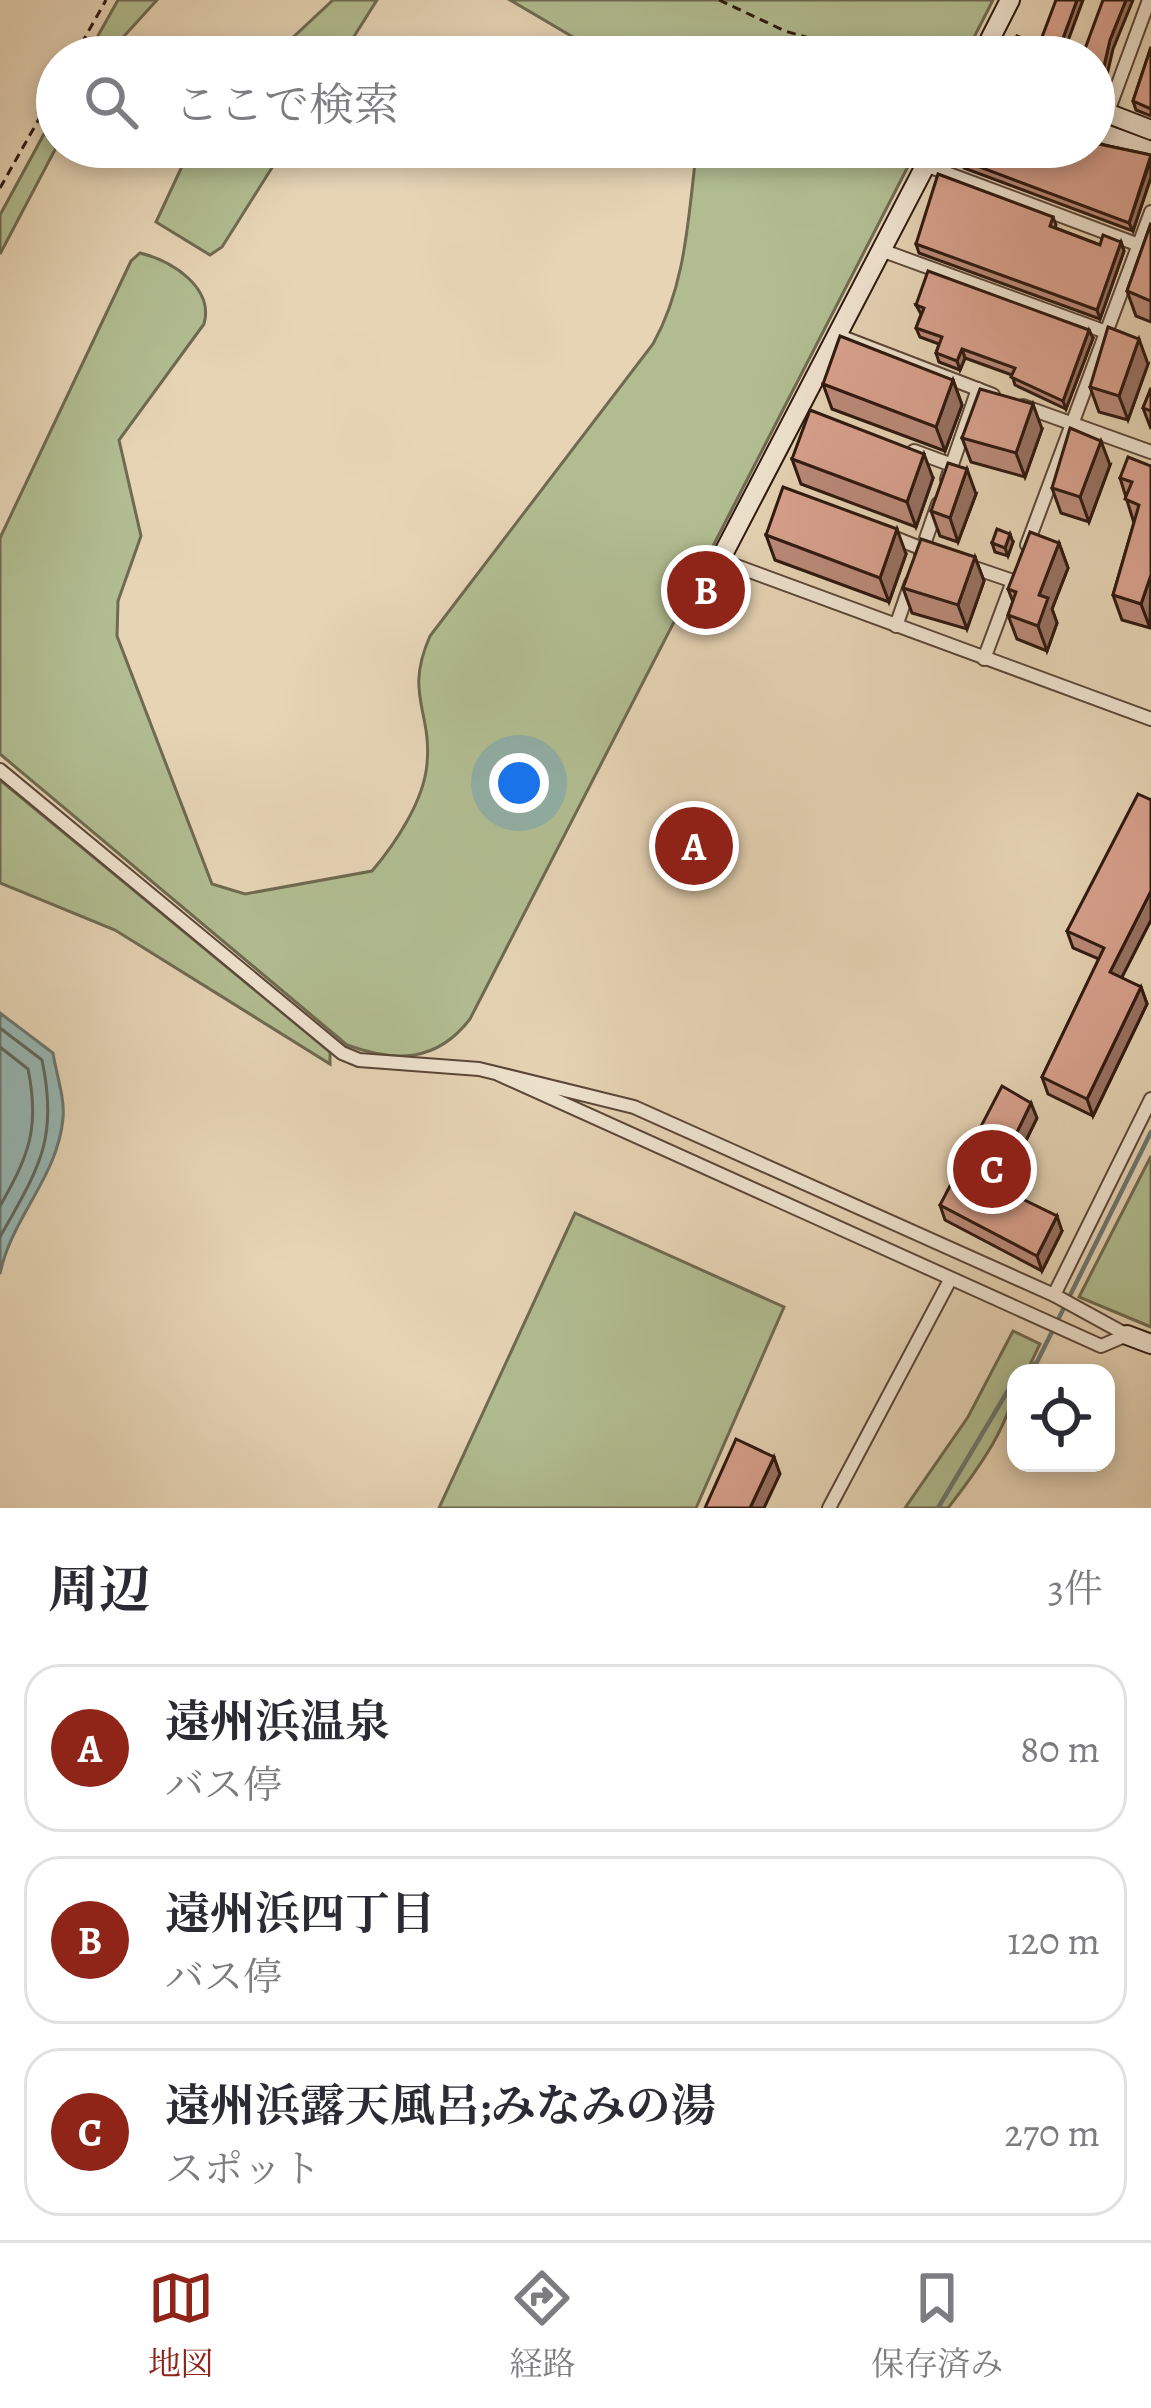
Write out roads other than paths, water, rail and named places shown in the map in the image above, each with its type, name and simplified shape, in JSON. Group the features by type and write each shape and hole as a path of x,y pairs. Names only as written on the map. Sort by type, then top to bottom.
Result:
{"street":[{"path":"992,36 1010,0"},
{"path":"1115,82 1149,0"},
{"path":"1115,124 1151,130"},
{"path":"1115,130 1151,151"},
{"path":"924,168 720,560 1151,718"},
{"path":"958,168 1138,245"},
{"path":"984,659 1151,212"},
{"path":"881,250 1106,332"},
{"path":"837,335 1151,452"},
{"path":"896,626 978,389"},
{"path":"799,408 821,416"},
{"path":"908,449 952,465"},
{"path":"759,485 780,493"},
{"path":"882,533 941,556"},
{"path":"959,562 1013,581"},
{"path":"0,770 342,1053 359,1060 498,1074 634,1107 1054,1295 1151,1344"},
{"path":"498,1074 1101,1346 1127,1335"},
{"path":"1054,1295 1151,1099"},
{"path":"829,1508 950,1280"}],"water":[{"path":"0,1013 53,1053 63,1110 53,1159 14,1234 0,1274"}],"waterway":[{"path":"1034,1364 1151,1132"},
{"path":"938,1508 1007,1392"}],"place":[{"name":"遠州浜四丁目","path":"706,590"},
{"name":"遠州浜温泉","path":"694,846"},
{"name":"遠州浜露天風呂;みなみの湯","path":"992,1169"}]}
